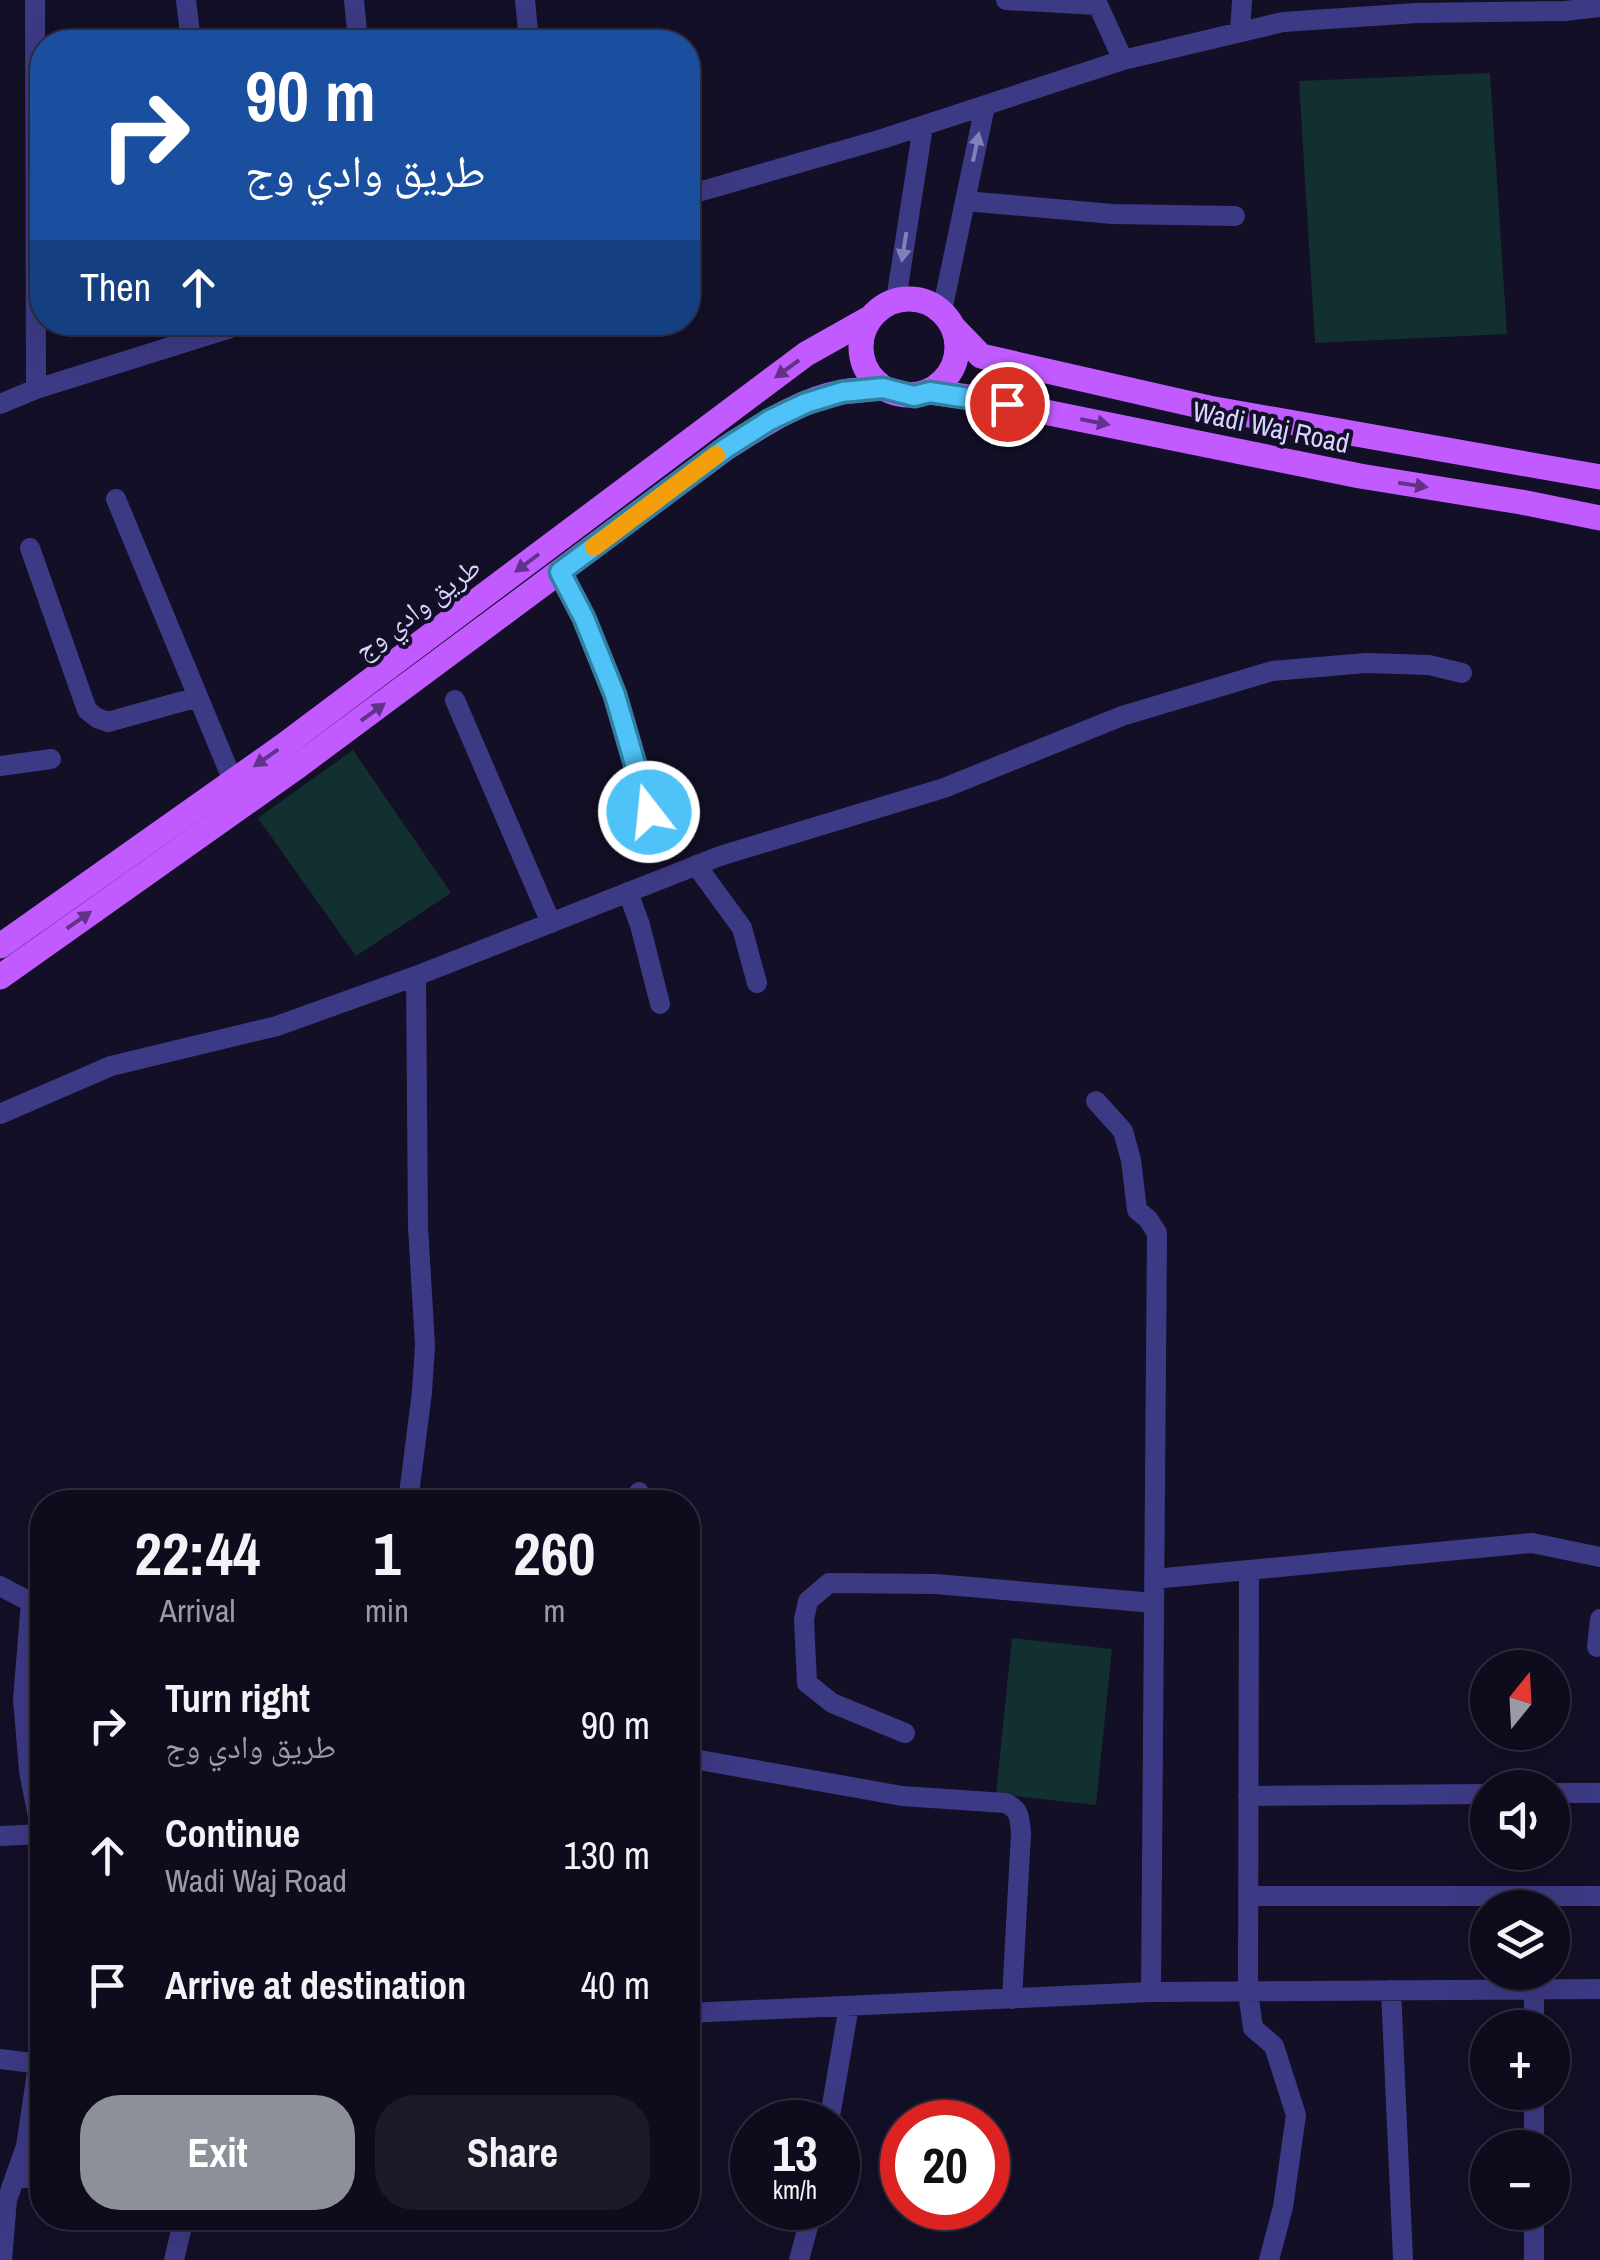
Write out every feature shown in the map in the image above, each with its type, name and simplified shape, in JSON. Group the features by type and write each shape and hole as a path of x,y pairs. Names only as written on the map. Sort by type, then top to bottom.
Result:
{"main road":[{"path":"912,298 927,302 947,319 957,354 943,383 930,392 914,396 883,388 863,364 860,348 870,318 882,306 896,300 912,298"},
{"name":"طريق وادي وج","path":"0,946 233,781 806,354 870,318"},
{"name":"Wadi Waj Road","path":"947,319 981,356 1209,408 1600,477"},
{"name":"طريق وادي وج","path":"0,977 298,766 726,448 806,403 842,392 883,388"},
{"name":"Wadi Waj Road","path":"930,392 1360,476 1600,518"}],"street":[{"path":"35,0 35,30"},
{"path":"186,0 190,30"},
{"path":"354,0 357,30"},
{"path":"525,0 528,30"},
{"path":"1006,0 1098,5 1123,60"},
{"path":"1240,32 1242,0"},
{"path":"700,192 923,126 1123,60 1282,22 1417,7 1565,11 1600,7"},
{"path":"947,319 965,201 985,106"},
{"path":"896,300 923,126"},
{"path":"965,201 1112,214 1234,216"},
{"path":"36,335 36,388"},
{"path":"0,404 36,388 196,335"},
{"path":"116,499 233,781"},
{"path":"30,548 87,710 96,718 108,722 198,697"},
{"path":"560,572 584,618 615,695 649,812"},
{"path":"0,1114 111,1066 277,1026 416,976 720,856 944,788 1122,716 1272,671 1366,663 1429,665 1462,672"},
{"path":"455,700 551,922"},
{"path":"0,766 51,758"},
{"path":"696,865 742,928 757,983"},
{"path":"628,892 660,1004"},
{"path":"410,1490 426,1345 418,1227 416,976"},
{"path":"1096,1101 1123,1130 1137,1210 1157,1234 1151,1992"},
{"path":"1154,1579 1532,1543 1600,1556"},
{"path":"1249,1570 1248,1992 1254,2028 1274,2046 1296,2115 1284,2207 1269,2260"},
{"path":"905,1733 832,1703 806,1683 804,1620 808,1601 829,1583 936,1584 1154,1603"},
{"path":"0,1586 30,1601"},
{"path":"1597,1647 1600,1620"},
{"path":"30,1652 23,1699 30,1775"},
{"path":"700,1760 902,1796 1005,1802 1014,1807 1020,1833 1012,1999"},
{"path":"1570,1793 1600,1793"},
{"path":"1248,1796 1470,1794"},
{"path":"0,1836 30,1835"},
{"path":"1248,1896 1600,1896"},
{"path":"1570,1989 1600,1989"},
{"path":"1391,1990 1403,2260"},
{"path":"700,2012 1151,1992 1470,1990"},
{"path":"1534,1990 1534,2010"},
{"path":"833,2100 849,2006"},
{"path":"0,2059 30,2063"},
{"path":"1,2251 8,2200 30,2123"},
{"path":"16,2177 30,2178"},
{"path":"174,2260 181,2230"},
{"path":"799,2260 807,2230"},
{"path":"1534,2230 1534,2260"}],"green space":[{"path":"1490,73 1507,334 1315,343 1299,81"},
{"path":"353,750 451,893 356,956 258,818"},
{"path":"1012,1638 1112,1649 1096,1805 996,1794"}],"slow traffic":[{"path":"594,547 716,455"}],"route":[{"path":"649,812 615,695 584,618 560,572 726,448 806,403 842,392 883,388 897,394 914,396 930,392 1007,404"}]}
